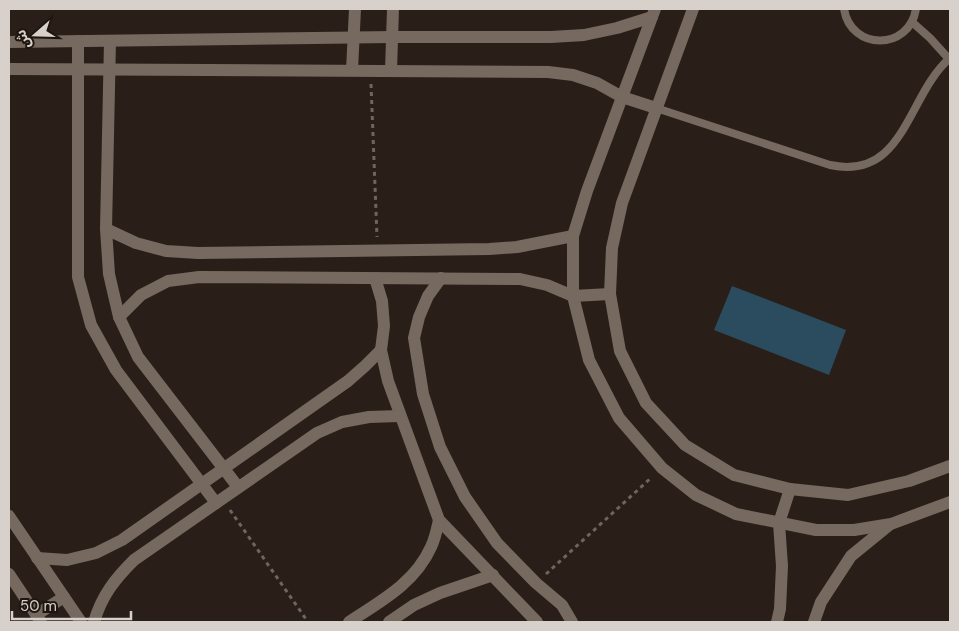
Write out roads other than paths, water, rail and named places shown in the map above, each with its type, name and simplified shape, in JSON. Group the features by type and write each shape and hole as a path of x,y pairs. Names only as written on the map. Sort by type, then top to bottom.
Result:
{"street":[{"path":"352,70 355,9"},
{"path":"391,71 393,9"},
{"path":"693,9 622,202 612,248 610,294 620,351 646,403 685,445 734,475 790,489 848,495 909,481 950,466"},
{"path":"9,42 393,36 551,37 584,35 617,28 654,13"},
{"path":"654,13 587,191 573,236 573,296 588,360 618,418 662,468 696,495 736,514 816,530 854,530 891,524 950,502"},
{"path":"110,40 106,229 109,274 120,317 138,357 238,487"},
{"path":"78,41 78,277 91,325 116,370 202,483 219,501"},
{"path":"9,68 548,72 581,78 622,97 656,108"},
{"path":"106,229 158,249 198,253 488,249 517,247 573,236"},
{"path":"120,317 141,295 168,281 199,277 520,279 547,285 573,296 610,294"},
{"path":"375,278 382,301 384,326 381,350 388,382 439,520 537,622"},
{"path":"441,278 428,296 419,317 414,338 423,394 440,447 465,497 497,543 536,583 562,605 572,622"},
{"path":"37,558 67,560 96,553 122,540 348,381 381,350"},
{"path":"94,622 98,607 114,581 134,560 317,433 342,422 369,417 399,416"},
{"path":"777,622 780,609 782,566 779,523 790,489"},
{"path":"9,516 81,622"},
{"path":"349,622 400,589 418,570 432,546 439,520"},
{"path":"814,622 821,602 851,556 891,524"},
{"path":"9,574 38,619 64,597"},
{"path":"389,622 414,605 440,593 493,575"}],"lane":[{"path":"844,9 845,16 851,27 860,35 871,40 883,41 894,38 904,31 912,22 916,9"},
{"path":"656,108 830,165 841,168 861,166 878,158 893,146 929,81 950,59 912,22"}],"water":[{"path":"732,286 846,330 829,375 714,330"}]}
